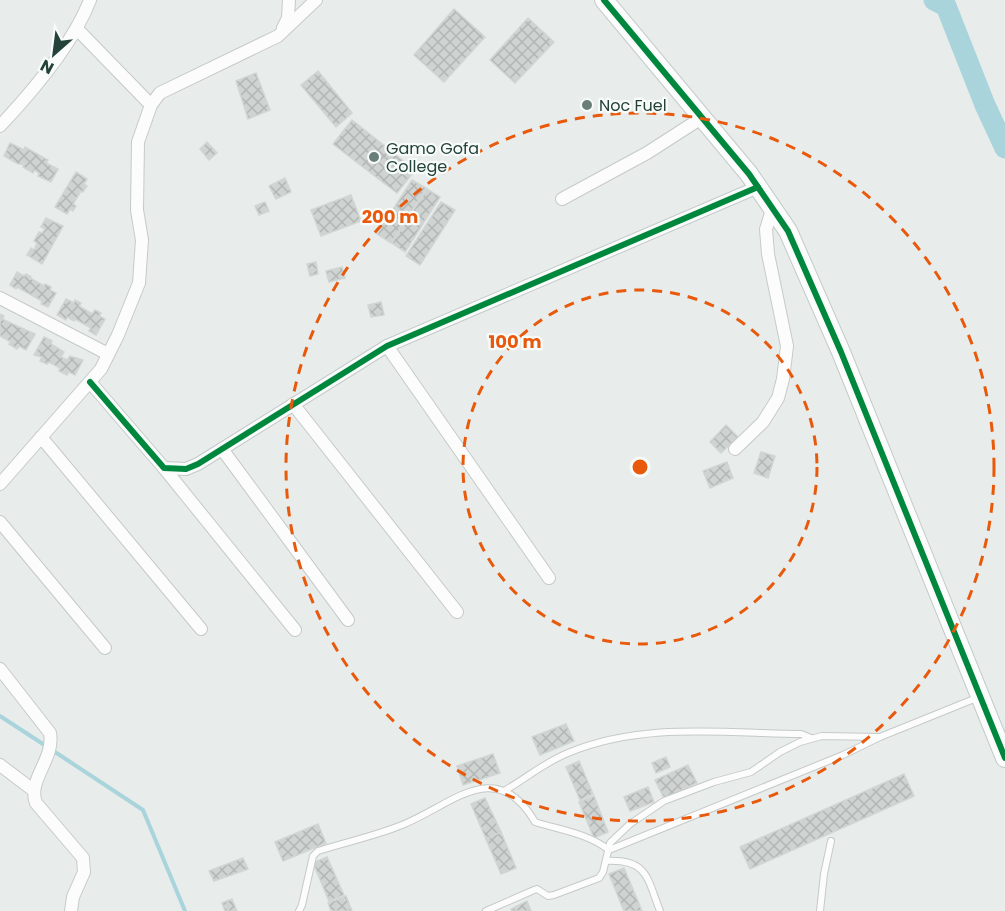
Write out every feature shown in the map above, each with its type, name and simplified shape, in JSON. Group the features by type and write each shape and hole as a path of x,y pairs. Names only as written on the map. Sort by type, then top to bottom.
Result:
{"street":[{"path":"0,126 77,29 90,0"},
{"path":"278,36 288,18 289,0"},
{"path":"0,484 101,369 118,335 139,283 142,240 138,210 138,142 151,105 160,93 278,36 316,0"},
{"path":"604,0 703,117 773,207 788,231 836,341 1005,758"},
{"path":"77,29 151,105"},
{"path":"562,199 647,153 703,117"},
{"path":"165,468 186,469 198,464 387,345 758,187"},
{"path":"735,449 763,422 778,398 783,380 787,346 768,254 766,230 773,207"},
{"path":"0,298 108,354"},
{"path":"387,345 549,578"},
{"path":"90,382 165,468 295,630"},
{"path":"293,404 457,612"},
{"path":"41,437 201,629"},
{"path":"222,449 348,620"},
{"path":"0,522 105,648"},
{"path":"0,669 47,726 52,741 47,761 33,790 36,803 83,858 84,872 73,897 71,911"},
{"path":"0,766 33,790"}],"lane":[{"path":"609,850 980,697"},
{"path":"504,791 566,754 618,736 707,731 801,734 812,738"},
{"path":"486,911 537,889 548,896 599,878 603,872 610,843 630,824 664,801 714,782 751,772 780,752 812,738 822,736 880,737"},
{"path":"298,911 302,905 314,856 318,851 398,827 469,791 490,787 504,791 518,798 535,822 583,835 609,850"},
{"path":"820,911 831,841"},
{"path":"606,861 620,860 634,863 644,871 660,911"}],"building":[{"path":"454,9 485,37 444,82 414,55"},
{"path":"528,18 554,42 515,83 490,60"},
{"path":"318,71 352,113 336,127 301,85"},
{"path":"256,73 270,110 248,119 236,81"},
{"name":"Gamo Gofa College","path":"352,120 415,170 397,193 333,144"},
{"path":"207,142 217,153 209,160 200,149"},
{"path":"10,143 24,150 25,147 48,160 46,163 58,169 51,182 38,176 39,173 34,170 33,173 23,167 23,164 18,164 4,156"},
{"path":"76,172 87,179 84,184 87,186 73,204 76,206 73,211 70,209 67,214 55,207"},
{"path":"285,178 291,192 276,199 269,186"},
{"path":"412,180 426,188 391,243 377,234"},
{"path":"427,189 440,197 405,252 392,243"},
{"path":"351,195 361,221 321,236 311,210"},
{"path":"265,202 269,211 259,215 255,206"},
{"path":"441,202 455,210 420,265 406,256"},
{"path":"46,218 63,226 42,264 27,255 31,248 34,250 37,243 34,241 39,232 42,233 45,229 41,227"},
{"path":"316,262 318,274 310,276 307,264"},
{"path":"342,267 345,278 329,282 326,271"},
{"path":"17,272 24,276 26,274 44,286 45,284 51,287 50,290 56,293 48,307 41,304 42,301 10,285"},
{"path":"66,299 74,303 75,300 81,303 79,306 92,314 95,310 101,313 99,316 105,319 96,335 89,331 91,328 75,319 74,321 67,317 66,320 57,315"},
{"path":"381,302 384,315 371,317 368,305"},
{"path":"0,314 4,316 2,319 35,334 26,350 19,346 17,349 9,344 11,342 0,336"},
{"path":"44,337 64,352 61,357 67,360 70,356 83,360 75,375 69,372 67,375 49,362 47,364 40,361 42,357 34,355"},
{"path":"726,425 738,437 721,453 710,442"},
{"path":"761,452 775,456 768,478 754,473"},
{"path":"727,462 733,478 710,488 703,471"},
{"path":"566,724 574,741 540,755 532,737"},
{"path":"493,754 500,773 463,785 457,766"},
{"path":"666,757 670,767 656,773 652,763"},
{"path":"579,761 593,794 580,800 566,767"},
{"path":"688,765 697,783 664,798 655,780"},
{"path":"904,774 914,796 750,869 740,847"},
{"path":"648,787 654,802 630,811 624,797"},
{"path":"594,796 608,832 594,838 579,802"},
{"path":"485,798 501,832 486,839 471,804"},
{"path":"318,824 326,843 283,861 275,842"},
{"path":"501,832 516,868 501,874 486,839"},
{"path":"327,857 344,895 329,901 313,863"},
{"path":"243,858 248,869 214,881 209,871"},
{"path":"624,868 642,911 624,911 609,874"},
{"path":"346,896 352,911 331,911 328,903"},
{"path":"232,899 237,911 225,911 222,903"},
{"path":"527,901 531,911 512,911 511,909"}],"waterway":[{"path":"934,0 946,6 985,105 1005,148"},
{"path":"0,716 46,746"},
{"path":"52,750 143,810 185,911"}],"cycle path":[{"path":"604,0 749,174 788,231 841,352 1005,758"},
{"path":"90,382 164,468 186,469 198,464 387,346 758,187"}],"place":[{"name":"Noc Fuel","path":"587,105"},
{"name":"Gamo Gofa College","path":"374,157"}]}
